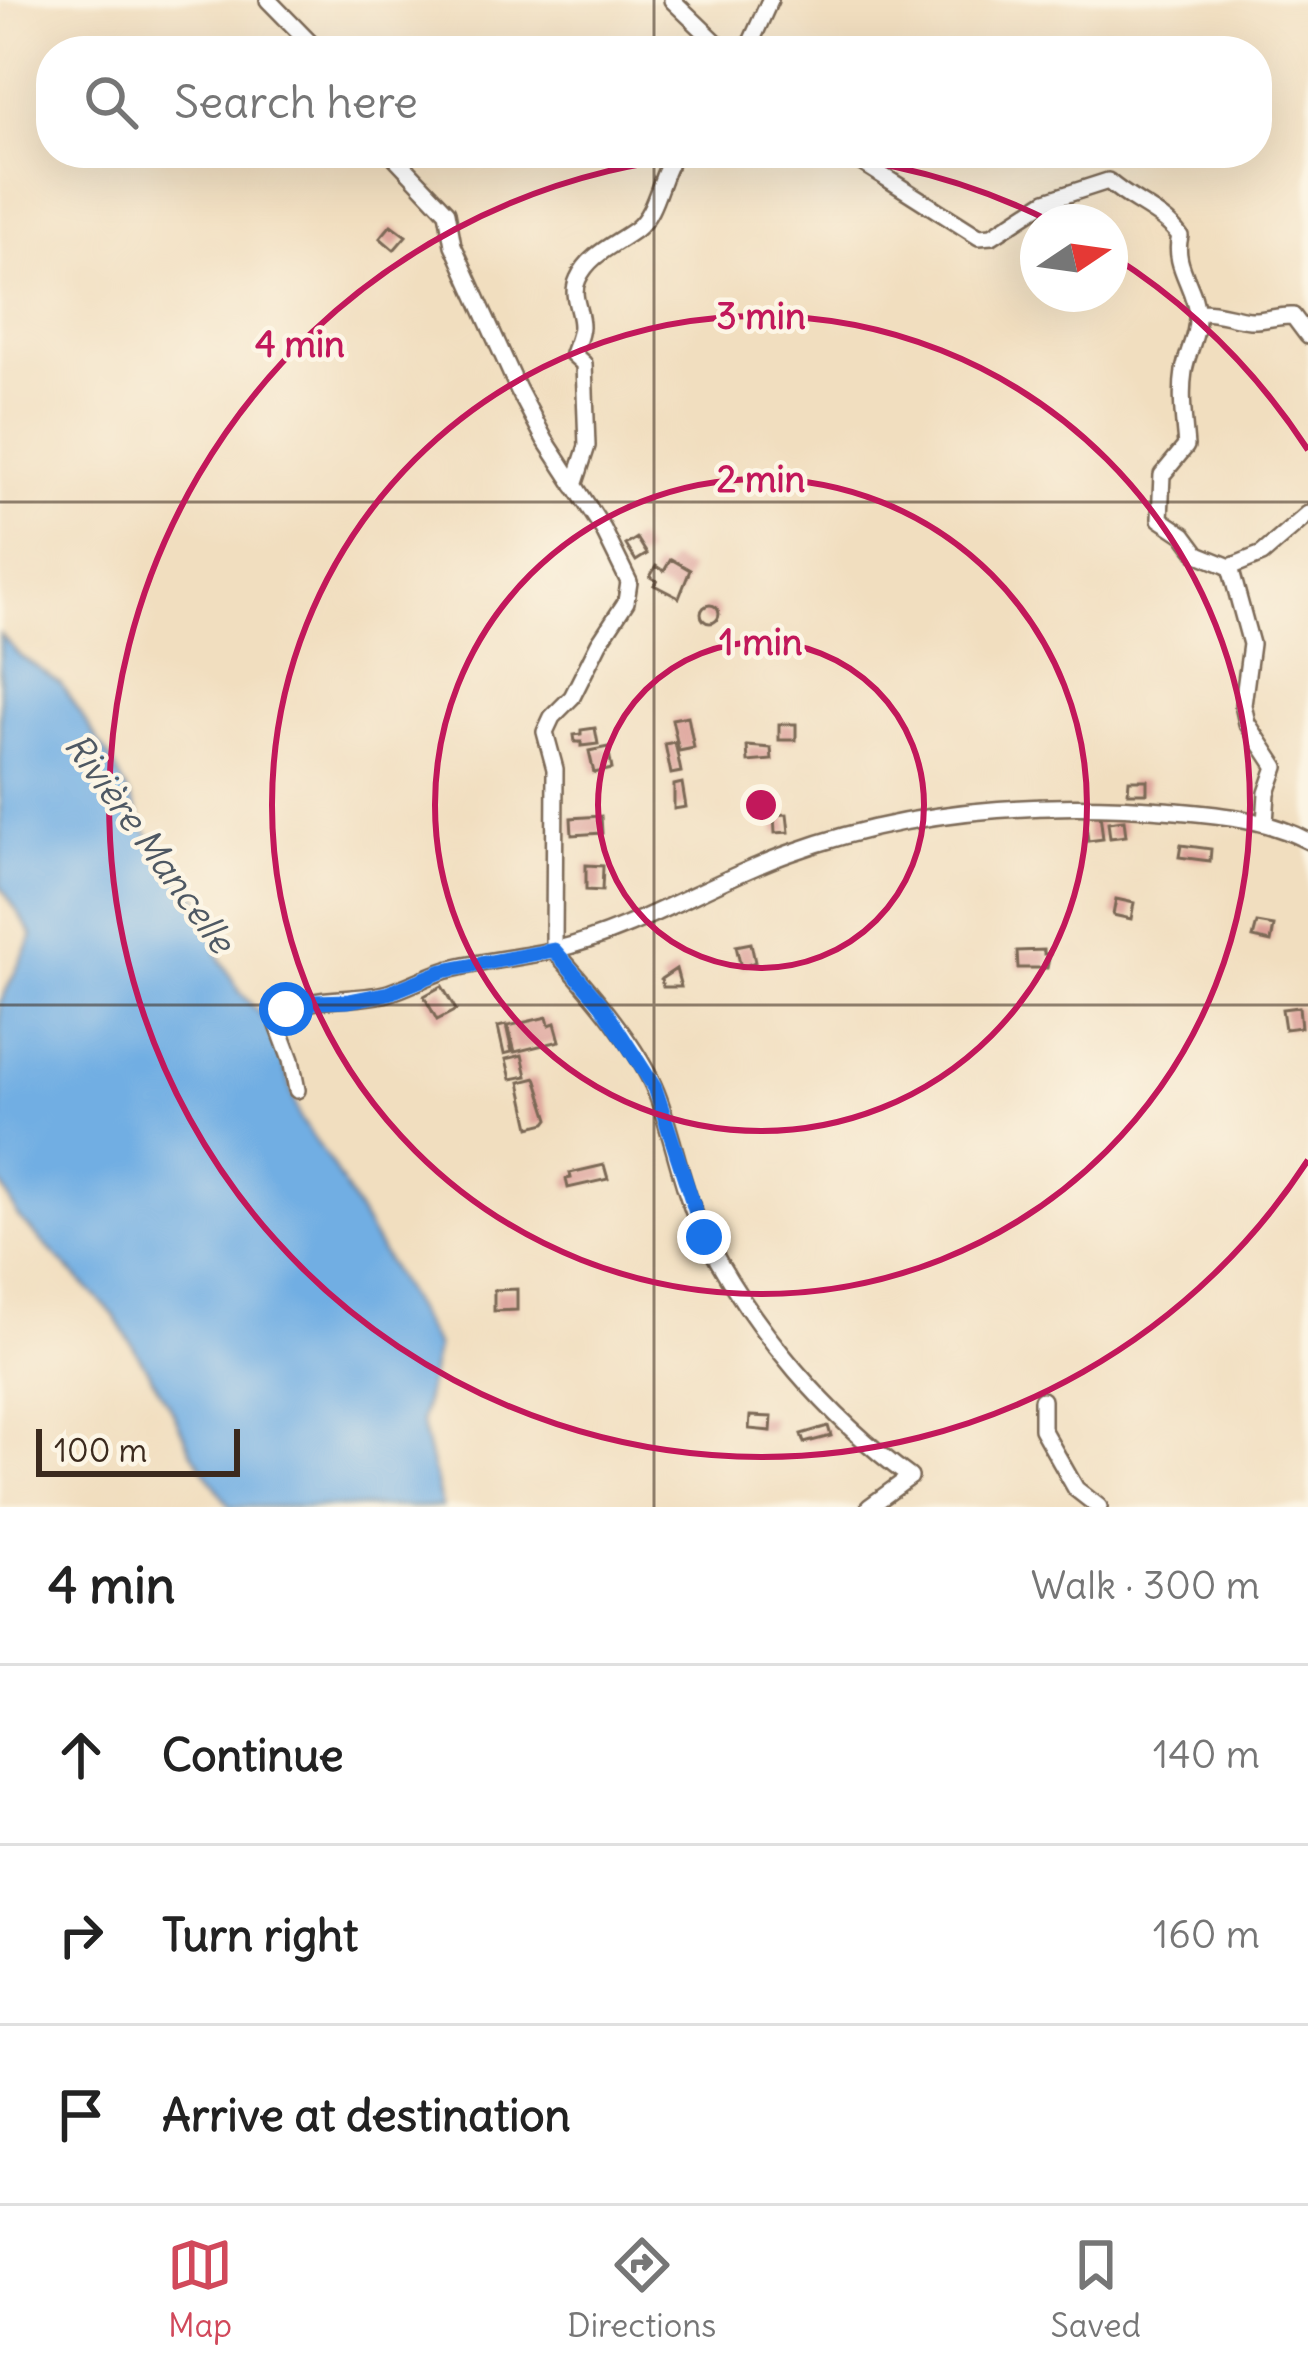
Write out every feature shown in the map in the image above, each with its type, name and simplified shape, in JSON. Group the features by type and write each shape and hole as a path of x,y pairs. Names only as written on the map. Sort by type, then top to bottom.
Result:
{"street":[{"path":"268,0 303,36"},
{"path":"672,0 709,36"},
{"path":"754,36 770,0"},
{"path":"405,168 447,212 453,245 518,389 603,529 629,582 626,602 572,697 552,717 545,732 555,769 554,950 601,1004 655,1088 704,1237 747,1308 817,1395 874,1451 910,1477 869,1507"},
{"path":"574,486 587,446 584,364 573,354 582,328 574,295 578,279 618,238 638,228 651,210 665,168"},
{"path":"871,168 979,237 992,236 1046,201 1108,181 1143,209 1168,220 1180,236 1176,251 1198,328 1184,367 1186,446 1162,475 1160,520 1184,535 1198,554 1231,567 1262,554 1308,514"},
{"path":"1197,312 1220,311 1254,321 1270,315 1293,316 1308,336"},
{"path":"1231,567 1251,644 1243,705 1247,723 1276,767 1264,824"},
{"path":"297,1090 276,1020 286,1009 389,993 443,971 554,950 791,852 986,808 1127,807 1280,826 1308,841"},
{"path":"1042,1400 1042,1429 1076,1489 1099,1507"}],"water":[{"name":"Rivière Mancelle","path":"0,634 19,655 60,683 114,765 148,834 206,909 218,955 240,992 273,1029 300,1118 436,1347 421,1422 442,1507 230,1507 191,1451 114,1315 18,1217 0,1180 0,1003 33,936 0,885"}],"building":[{"path":"391,225 406,236 394,250 380,238"},
{"path":"637,538 647,554 636,561 626,545"},
{"path":"671,559 690,570 679,598 654,585 657,581 650,577 656,566 664,571"},
{"path":"710,605 719,614 710,623 701,614"},
{"path":"688,716 694,748 679,751 672,719"},
{"path":"779,724 796,724 796,740 779,740"},
{"path":"595,728 598,744 575,742 574,735 581,730"},
{"path":"675,742 681,772 671,774 665,744"},
{"path":"747,746 771,748 772,760 748,762"},
{"path":"608,747 612,769 594,773 589,751"},
{"path":"1129,780 1147,780 1147,793 1128,793"},
{"path":"682,783 686,807 674,809 674,785"},
{"path":"1100,813 1103,839 1088,841 1085,815"},
{"path":"787,814 789,832 775,833 774,815"},
{"path":"601,816 602,833 572,835 571,818"},
{"path":"1124,820 1126,836 1110,838 1108,822"},
{"path":"1181,845 1211,849 1210,861 1179,857"},
{"path":"586,865 603,866 602,891 586,890"},
{"path":"1116,899 1134,903 1131,919 1113,915"},
{"path":"1257,923 1274,926 1271,942 1253,938"},
{"path":"751,943 755,962 741,968 736,946"},
{"path":"1017,951 1050,954 1047,968 1018,968"},
{"path":"676,969 681,987 663,987 661,979"},
{"path":"442,986 456,1010 437,1020 424,996"},
{"path":"1299,1007 1301,1027 1285,1029 1282,1009"},
{"path":"547,1017 549,1025 555,1023 560,1041 515,1052 508,1026"},
{"path":"506,1025 512,1052 504,1054 498,1027"},
{"path":"522,1055 527,1076 511,1079 506,1059"},
{"path":"536,1078 549,1119 530,1127 520,1082"},
{"path":"604,1165 608,1179 568,1188 570,1173"},
{"path":"517,1289 517,1310 494,1311 494,1290"},
{"path":"750,1416 772,1417 771,1431 749,1429"},
{"path":"828,1426 831,1436 804,1443 801,1434"}],"route":[{"path":"286,1009 389,993 443,971 554,950 601,1004 655,1088 704,1237"}]}
